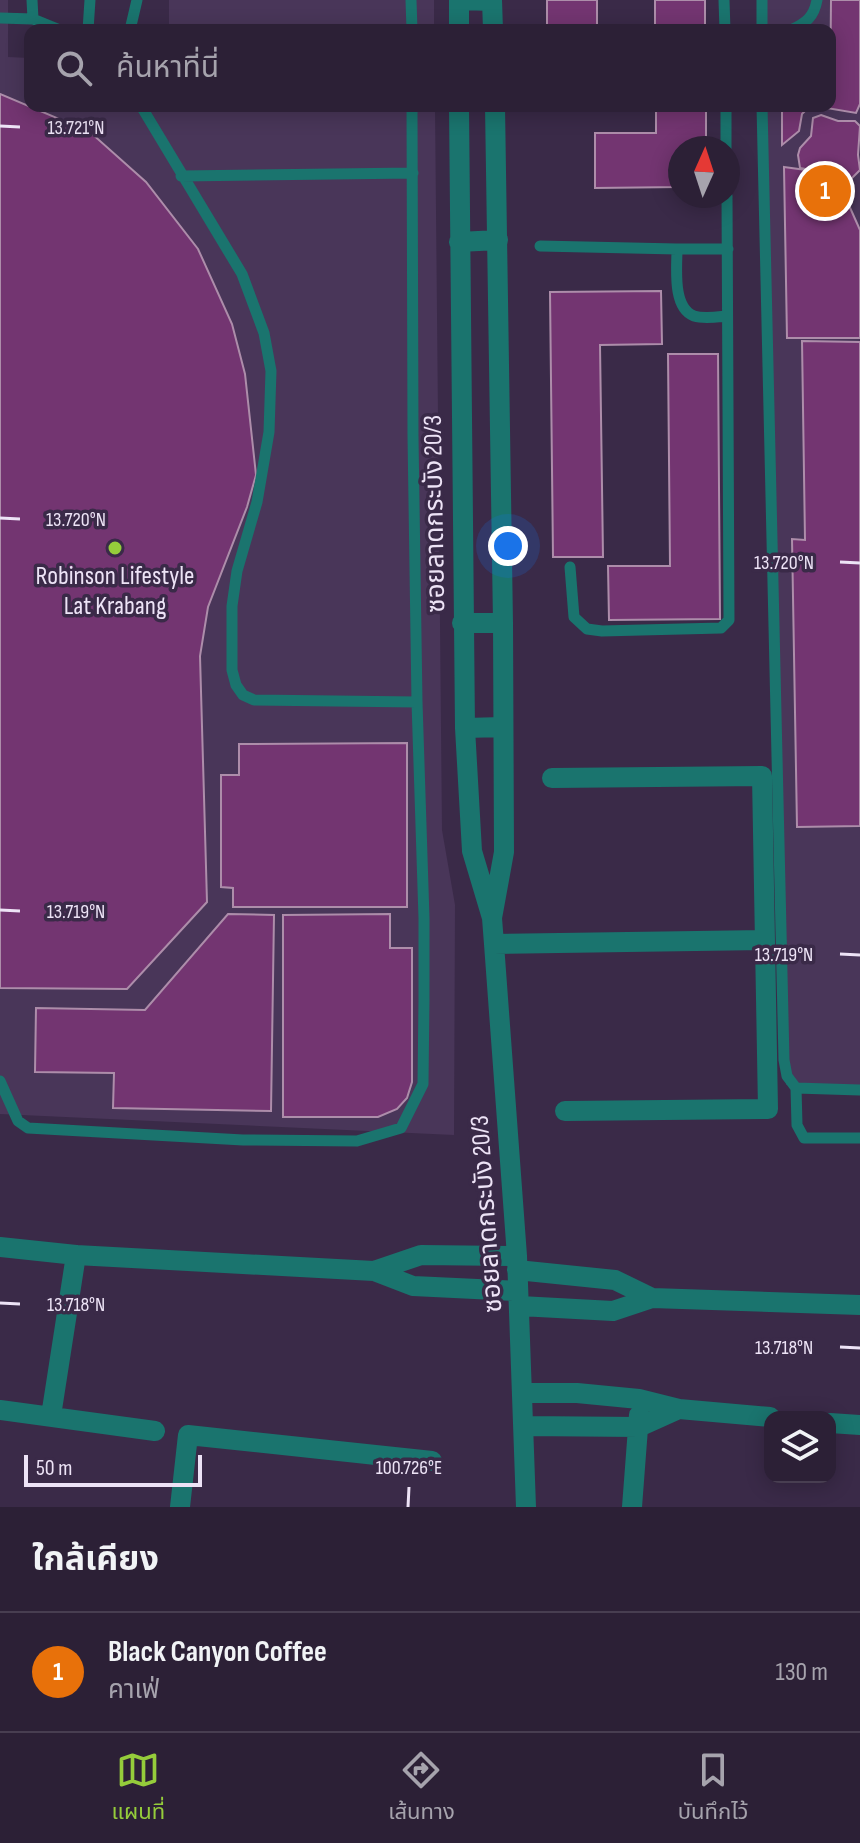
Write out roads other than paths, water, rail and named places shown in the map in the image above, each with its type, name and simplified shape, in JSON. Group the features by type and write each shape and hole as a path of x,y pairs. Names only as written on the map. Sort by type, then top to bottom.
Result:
{"street":[{"path":"459,24 460,0 492,0 493,24"},
{"name":"ซอยลาดกระบัง 20/3","path":"459,112 465,728 472,851 492,918 517,1263 526,1507"},
{"name":"ซอยลาดกระบัง 20/3","path":"492,918 504,852 495,112"},
{"path":"459,242 498,240"},
{"path":"462,623 503,623"},
{"path":"465,728 503,727"},
{"path":"552,778 762,776 768,1109 565,1111"},
{"path":"494,944 765,940"},
{"path":"0,1247 76,1255 374,1271 413,1286 613,1311 652,1298 860,1305"},
{"path":"51,1416 76,1255"},
{"path":"374,1271 421,1255 517,1263 615,1280 652,1298"},
{"path":"522,1393 577,1393 639,1399 679,1409 764,1416"},
{"path":"632,1507 639,1399"},
{"path":"524,1426 639,1427 679,1409"},
{"path":"0,1410 155,1431"},
{"path":"836,1423 860,1425"},
{"path":"180,1507 188,1435 432,1461"}],"lane":[{"path":"32,0 33,19"},
{"path":"88,24 90,0"},
{"path":"131,24 137,0"},
{"path":"411,0 412,24"},
{"path":"724,0 725,24"},
{"path":"762,0 762,24"},
{"path":"804,24 815,10 817,0"},
{"path":"0,18 33,19 45,24"},
{"path":"144,112 242,274 264,333 271,371 267,444 257,502 237,571 232,606 232,670 236,685 243,695 254,700 417,702"},
{"path":"0,1081 18,1121 28,1128 243,1140 357,1141 401,1128 423,1084 424,918 413,436 412,112"},
{"path":"726,112 726,136"},
{"path":"762,112 784,1060 787,1076 796,1088 797,1125 804,1138 860,1138"},
{"path":"181,176 413,173"},
{"path":"570,567 574,617 587,629 721,628 729,620 727,208"},
{"path":"540,246 728,249"},
{"path":"677,249 680,298 685,310 692,315 727,316"},
{"path":"796,1088 860,1090"}],"place":[{"name":"Black Canyon Coffee","path":"825,191"},
{"name":"Robinson Lifestyle Lat Krabang","path":"115,548"}]}
